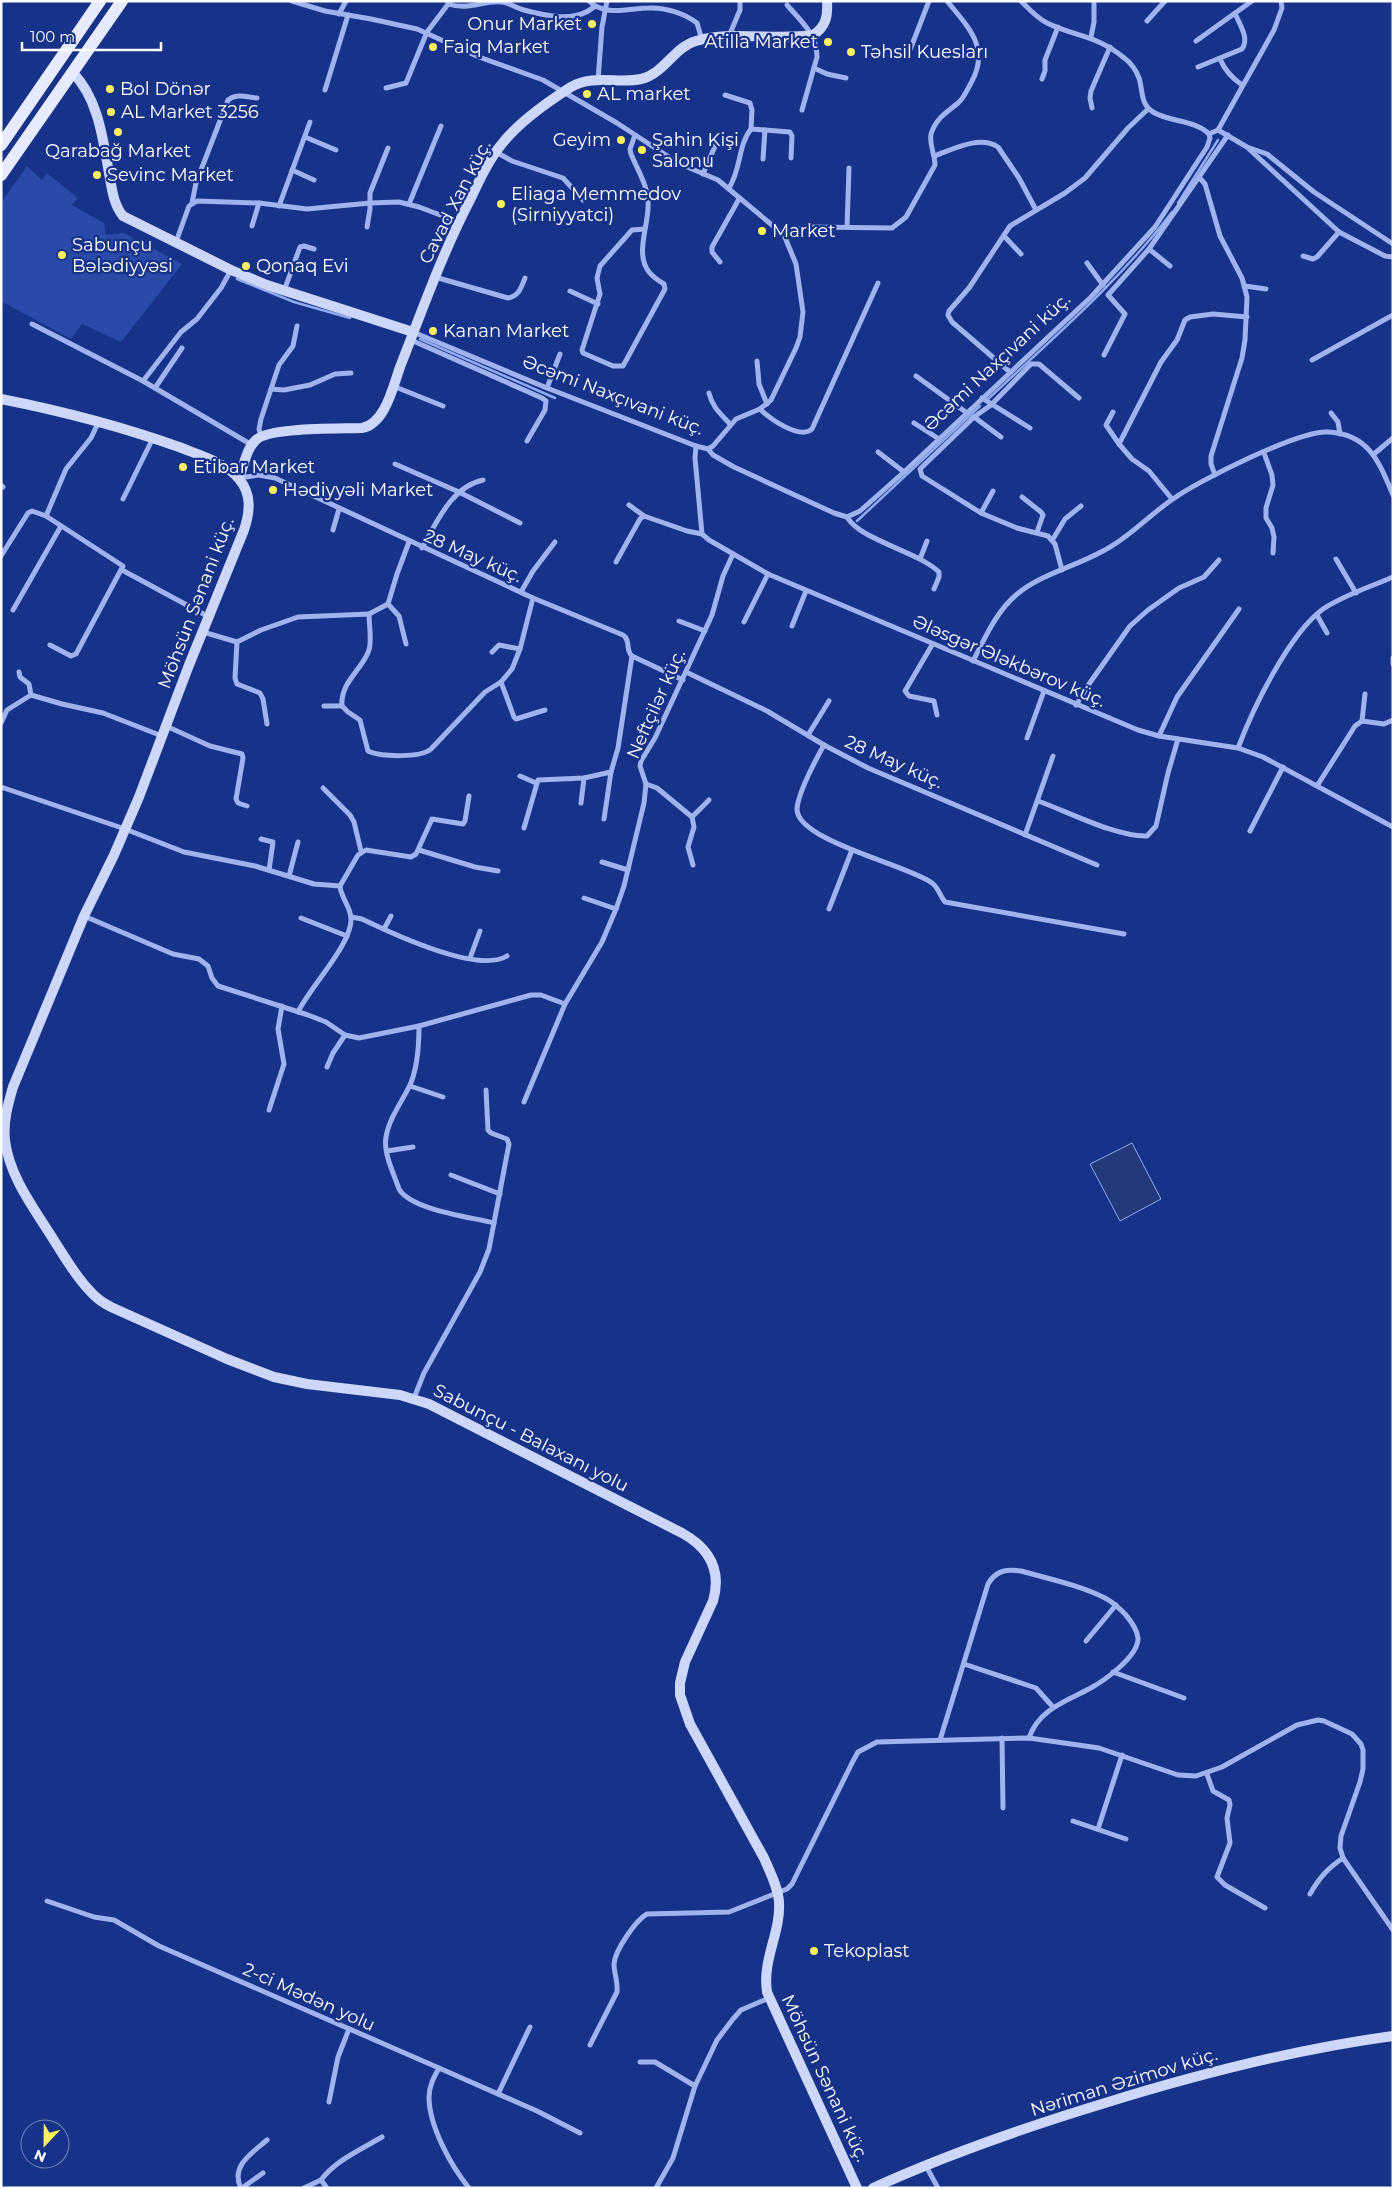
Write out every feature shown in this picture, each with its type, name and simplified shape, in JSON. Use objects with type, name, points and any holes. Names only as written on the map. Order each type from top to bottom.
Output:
[{"type":"main road","points":[[1,145],[60,62],[100,1]]},
{"type":"main road","points":[[1,175],[122,1]]},
{"type":"main road","points":[[60,62],[73,73]]},
{"type":"street","points":[[292,1],[309,8],[403,25],[427,32],[479,57],[542,80],[635,135],[668,157],[729,188],[739,199],[784,235],[798,274],[802,320],[800,337],[774,396],[760,409],[736,419],[713,446],[708,449]]},
{"type":"street","points":[[339,14],[346,1]]},
{"type":"street","points":[[589,1],[594,6],[620,11],[649,8],[671,10],[697,23],[702,40]]},
{"type":"street","points":[[598,80],[606,1]]},
{"type":"street","points":[[729,37],[740,10],[740,1]]},
{"type":"street","points":[[813,35],[824,24],[827,14],[827,1]]},
{"type":"street","points":[[910,50],[929,1]]},
{"type":"street","points":[[784,235],[801,228],[847,227],[887,229],[898,224],[906,217],[935,165],[930,140],[935,124],[946,111],[962,98],[976,74],[979,64],[978,48],[972,33],[947,1]]},
{"type":"street","points":[[1021,1],[1039,18],[1058,27],[1091,37],[1124,57],[1137,72],[1144,101],[1148,109],[1166,118],[1201,128],[1209,134],[1218,130],[1274,30],[1282,8],[1281,1]]},
{"type":"street","points":[[1091,37],[1094,22],[1094,1]]},
{"type":"street","points":[[1147,21],[1165,1]]},
{"type":"street","points":[[1196,41],[1252,1]]},
{"type":"street","points":[[386,88],[406,83],[427,32],[449,3],[467,7],[496,2],[510,3],[522,10],[563,17],[580,15],[594,6]]},
{"type":"street","points":[[787,5],[813,35],[817,48],[814,68],[802,110]]},
{"type":"street","points":[[1198,67],[1242,49],[1245,45],[1246,40],[1235,13]]},
{"type":"street","points":[[325,90],[348,15]]},
{"type":"street","points":[[1042,79],[1046,66],[1045,60],[1058,27]]},
{"type":"street","name":"Cavad Xan küç.","points":[[261,436],[284,431],[368,427],[377,420],[393,386],[434,276],[458,222],[496,152],[512,132],[564,92],[582,82],[645,78],[658,71],[690,43],[702,40],[729,37],[813,35]]},
{"type":"street","points":[[1092,108],[1091,91],[1110,47]]},
{"type":"street","points":[[1220,59],[1223,68],[1233,79],[1242,85]]},
{"type":"street","points":[[814,68],[827,74],[846,78]]},
{"type":"street","name":"Əcəmi Naxçıvani küç.","points":[[73,73],[86,88],[91,99],[118,210],[129,220],[231,270],[284,292],[412,336],[708,449],[713,455],[734,467],[834,513],[847,517],[860,511],[904,472],[1103,285],[1140,246],[1167,210],[1208,147],[1209,134]]},
{"type":"street","points":[[725,94],[750,104],[752,110],[751,129],[744,140],[739,168],[729,188]]},
{"type":"street","points":[[176,243],[192,203],[196,183],[228,100],[232,96],[257,98]]},
{"type":"street","points":[[1010,372],[952,322],[948,315],[1015,221],[1065,193],[1085,178],[1128,128],[1148,109]]},
{"type":"street","points":[[279,206],[310,122]]},
{"type":"street","points":[[409,204],[441,126]]},
{"type":"street","points":[[751,129],[790,132],[792,136],[791,158]]},
{"type":"street","points":[[763,159],[765,130]]},
{"type":"street","points":[[1218,130],[1247,147],[1339,232],[1377,252],[1393,257]]},
{"type":"street","points":[[635,135],[630,149],[648,200],[645,229],[643,244],[646,266],[650,273],[664,284],[665,289],[623,366],[620,367],[583,353],[582,350],[598,304],[600,288],[597,278],[600,266],[632,230],[645,229]]},
{"type":"street","points":[[1104,355],[1125,314],[1108,295],[1149,250],[1228,135]]},
{"type":"street","points":[[305,138],[336,150]]},
{"type":"street","points":[[934,156],[975,142],[993,144],[998,147],[1019,178],[1036,210]]},
{"type":"street","points":[[703,174],[716,144]]},
{"type":"street","points":[[1247,147],[1267,154],[1314,192],[1393,244]]},
{"type":"street","points":[[367,227],[372,188],[388,148]]},
{"type":"street","points":[[496,152],[512,161],[563,178],[583,200]]},
{"type":"street","points":[[847,227],[848,168]]},
{"type":"street","points":[[292,170],[314,180]]},
{"type":"street","points":[[1200,177],[1205,184],[1220,236],[1245,286],[1247,317],[1242,358],[1222,416],[1211,456],[1211,464],[1216,475]]},
{"type":"street","points":[[720,262],[712,252],[712,247],[739,199]]},
{"type":"street","points":[[192,203],[202,201],[259,203],[307,209],[390,202],[409,204],[458,222]]},
{"type":"street","points":[[252,226],[259,203]]},
{"type":"street","points":[[1304,256],[1313,259],[1317,257],[1339,232]]},
{"type":"street","points":[[1004,236],[1021,254]]},
{"type":"street","points":[[284,292],[300,247],[304,246],[314,249]]},
{"type":"street","points":[[1149,250],[1170,266]]},
{"type":"street","points":[[1087,263],[1103,285]]},
{"type":"street","points":[[144,381],[181,332],[197,319],[221,288],[231,270]]},
{"type":"street","points":[[434,276],[508,298],[514,297],[519,292],[525,278]]},
{"type":"street","points":[[760,409],[779,424],[802,433],[808,433],[812,429],[878,283]]},
{"type":"street","points":[[1245,286],[1266,289]]},
{"type":"street","points":[[570,291],[598,304]]},
{"type":"street","points":[[1119,444],[1161,362],[1177,340],[1185,320],[1190,317],[1213,314],[1247,317]]},
{"type":"street","points":[[1312,360],[1393,315]]},
{"type":"street","points":[[32,324],[144,381],[252,445]]},
{"type":"street","points":[[1,399],[64,412],[153,438],[218,463],[239,478],[252,445],[261,436],[259,425],[279,365],[292,346],[297,326]]},
{"type":"street","points":[[412,336],[542,398],[546,402],[545,410],[527,441]]},
{"type":"street","points":[[155,388],[182,348]]},
{"type":"street","points":[[547,388],[560,354]]},
{"type":"street","points":[[757,362],[759,384],[767,404]]},
{"type":"street","points":[[1053,540],[1037,532],[1017,528],[981,513],[953,497],[920,473],[922,465],[974,417],[991,405],[1025,368],[1031,364],[1036,363],[1079,398]]},
{"type":"street","points":[[271,390],[310,385],[335,374],[351,373]]},
{"type":"street","points":[[916,376],[967,413]]},
{"type":"street","points":[[393,386],[444,406]]},
{"type":"street","points":[[709,393],[715,408],[730,424]]},
{"type":"street","points":[[982,398],[1030,428]]},
{"type":"street","points":[[1113,412],[1106,424],[1119,444],[1132,459],[1149,471],[1172,499]]},
{"type":"street","points":[[1332,413],[1338,422],[1340,434]]},
{"type":"street","points":[[974,417],[1001,437]]},
{"type":"street","points":[[46,516],[66,469],[91,438],[99,421]]},
{"type":"street","points":[[914,423],[939,439]]},
{"type":"street","points":[[973,662],[1001,610],[1014,596],[1032,583],[1104,551],[1122,540],[1172,499],[1216,475],[1294,439],[1326,432],[1340,434],[1363,444],[1374,454],[1393,496]]},
{"type":"street","points":[[123,498],[153,438]]},
{"type":"street","points":[[1374,454],[1393,438]]},
{"type":"street","points":[[696,446],[695,458],[702,534]]},
{"type":"street","points":[[878,452],[904,472]]},
{"type":"street","points":[[1264,452],[1272,475],[1273,485],[1266,508],[1266,518],[1272,528],[1274,537],[1272,554]]},
{"type":"street","points":[[395,464],[459,492],[520,523]]},
{"type":"street","name":"28 May küç.","points":[[239,478],[259,475],[275,478],[422,548],[533,598],[623,635],[627,639],[628,651],[632,656]]},
{"type":"street","name":"Möhsün Sənani küç.","points":[[84,916],[126,829],[248,518],[248,498],[239,478]]},
{"type":"street","points":[[422,548],[445,508],[459,492],[474,482],[483,480]]},
{"type":"street","points":[[981,513],[994,491]]},
{"type":"street","points":[[1022,497],[1042,512],[1043,515],[1037,532]]},
{"type":"street","name":"Ələsgər Ələkbərov küç.","points":[[629,505],[644,516],[687,531],[702,534],[709,540],[768,574],[806,591],[1138,730],[1159,736],[1238,748],[1283,767],[1393,827]]},
{"type":"street","points":[[1062,570],[1053,540],[1064,519],[1081,506]]},
{"type":"street","points":[[333,530],[338,509]]},
{"type":"street","points":[[1,556],[28,513],[32,511],[46,516],[122,563],[122,570],[76,654],[71,656],[50,645]]},
{"type":"street","points":[[616,562],[640,519],[644,516]]},
{"type":"street","points":[[847,517],[856,527],[920,558],[939,572],[934,589]]},
{"type":"street","points":[[13,610],[61,526]]},
{"type":"street","points":[[920,558],[927,541]]},
{"type":"street","points":[[202,632],[237,642],[261,630],[298,617],[369,614],[388,604],[409,542]]},
{"type":"street","points":[[521,592],[533,571],[555,542]]},
{"type":"street","name":"Neftçilər küç.","points":[[524,1102],[565,1004],[602,942],[616,909],[628,870],[644,803],[646,784],[640,766],[641,761],[655,738],[705,631],[716,604],[726,567],[733,554]]},
{"type":"street","points":[[1336,559],[1356,593]]},
{"type":"street","points":[[1076,705],[1130,626],[1179,588],[1204,577],[1219,560]]},
{"type":"street","points":[[122,570],[208,617]]},
{"type":"street","points":[[744,622],[768,574]]},
{"type":"street","points":[[1238,748],[1258,700],[1308,622],[1324,609],[1393,577]]},
{"type":"street","points":[[792,626],[806,591]]},
{"type":"street","points":[[324,706],[342,706],[360,720],[368,751],[377,755],[421,755],[431,749],[485,692],[501,682],[512,669],[520,650],[533,598]]},
{"type":"street","points":[[388,604],[399,616],[406,644]]},
{"type":"street","points":[[1159,736],[1177,697],[1239,609]]},
{"type":"street","points":[[342,706],[343,696],[352,676],[370,647],[369,614]]},
{"type":"street","points":[[1317,615],[1326,633]]},
{"type":"street","points":[[679,621],[705,631]]},
{"type":"street","points":[[237,642],[235,678],[237,684],[260,693],[263,699],[267,724]]},
{"type":"street","points":[[492,652],[499,645],[520,650]]},
{"type":"street","points":[[932,645],[905,691],[909,696],[934,701],[937,716]]},
{"type":"street","points":[[604,819],[610,772],[618,748],[632,656],[682,680]]},
{"type":"street","points":[[1393,658],[1393,664]]},
{"type":"street","points":[[18,672],[20,677],[29,684],[31,695]]},
{"type":"street","name":"28 May küç.","points":[[686,672],[767,711],[824,745],[868,768],[1096,865]]},
{"type":"street","points":[[501,682],[516,719],[545,710]]},
{"type":"street","points":[[1027,738],[1044,691]]},
{"type":"street","points":[[1362,721],[1365,694]]},
{"type":"street","points":[[1,723],[7,710],[31,695],[62,704],[103,712],[210,746],[242,754],[243,758],[236,799],[238,803],[247,806]]},
{"type":"street","points":[[808,735],[829,701]]},
{"type":"street","points":[[1317,786],[1355,726],[1362,721],[1384,724],[1393,720]]},
{"type":"street","points":[[1038,801],[1099,825],[1140,836],[1147,836],[1154,832],[1156,826],[1178,739]]},
{"type":"street","points":[[824,745],[814,764],[797,808],[800,820],[807,827],[852,850],[932,883],[942,898],[953,904],[1124,934]]},
{"type":"street","points":[[1025,835],[1053,756]]},
{"type":"street","points":[[1250,831],[1283,767]]},
{"type":"street","points":[[524,828],[538,780],[584,778],[610,772]]},
{"type":"street","points":[[520,776],[536,783]]},
{"type":"street","points":[[581,803],[584,778]]},
{"type":"street","points":[[646,784],[657,788],[692,817],[694,827],[688,847],[693,864]]},
{"type":"street","points":[[1,786],[126,829],[184,852],[269,870],[314,884],[340,886]]},
{"type":"street","points":[[298,1012],[304,999],[347,936],[351,916],[342,897],[340,886],[361,851],[354,822],[350,815],[323,788]]},
{"type":"street","points":[[361,851],[374,850],[411,857],[419,850],[432,819],[463,824],[469,796]]},
{"type":"street","points":[[692,817],[709,800]]},
{"type":"street","points":[[261,839],[273,842],[269,870]]},
{"type":"street","points":[[289,876],[298,842]]},
{"type":"street","points":[[419,850],[475,867],[498,871]]},
{"type":"street","points":[[829,909],[852,850]]},
{"type":"street","points":[[602,862],[628,870]]},
{"type":"street","points":[[584,898],[616,909]]},
{"type":"street","points":[[84,916],[173,954],[200,959],[208,966],[212,978],[218,986],[326,1022],[345,1035],[360,1038],[419,1026],[531,995],[541,995],[565,1004]]},
{"type":"street","name":"Sabunçu - Balaxanı yolu","points":[[84,916],[13,1087],[8,1102],[4,1131],[7,1152],[15,1173],[72,1268],[90,1291],[111,1308],[257,1371],[288,1381],[414,1398],[442,1409],[693,1539],[708,1554],[716,1573],[716,1590],[713,1601],[685,1662],[680,1683],[680,1695],[690,1724],[764,1858],[778,1893]]},
{"type":"street","points":[[351,916],[356,916],[435,950],[470,958],[498,960],[507,956]]},
{"type":"street","points":[[384,929],[391,916]]},
{"type":"street","points":[[301,918],[347,936]]},
{"type":"street","points":[[470,958],[480,930]]},
{"type":"street","points":[[269,1110],[284,1064],[278,1029],[282,1006]]},
{"type":"street","points":[[419,1026],[418,1053],[410,1086],[390,1123],[386,1138],[387,1151],[399,1189],[410,1201],[494,1223]]},
{"type":"street","points":[[327,1067],[333,1053],[345,1035]]},
{"type":"street","points":[[410,1086],[443,1097]]},
{"type":"street","points":[[414,1398],[429,1364],[485,1261],[494,1223],[509,1144],[507,1139],[488,1130],[486,1090]]},
{"type":"street","points":[[387,1151],[413,1147]]},
{"type":"street","points":[[450,1175],[500,1194]]},
{"type":"street","points":[[940,1740],[988,1584],[998,1572],[1009,1569],[1094,1592],[1116,1605],[1132,1622],[1138,1637],[1135,1648],[1113,1672],[1091,1688],[1053,1708],[1033,1727],[1029,1738]]},
{"type":"street","points":[[1086,1641],[1116,1605]]},
{"type":"street","points":[[964,1664],[1036,1688],[1053,1708]]},
{"type":"street","points":[[1113,1672],[1184,1698]]},
{"type":"street","points":[[590,2044],[617,1992],[618,1982],[614,1966],[615,1958],[640,1918],[647,1914],[730,1912],[787,1890],[792,1884],[858,1752],[877,1742],[1029,1738],[1099,1748],[1178,1775],[1196,1776],[1207,1774],[1287,1730],[1308,1722],[1324,1721],[1352,1734],[1361,1744],[1363,1769],[1341,1836],[1340,1848],[1343,1858],[1393,1930]]},
{"type":"street","points":[[1002,1738],[1003,1808]]},
{"type":"street","points":[[1098,1829],[1122,1755]]},
{"type":"street","points":[[1207,1774],[1213,1790],[1229,1800],[1230,1805],[1227,1818],[1230,1843],[1217,1878],[1224,1885],[1265,1908]]},
{"type":"street","points":[[1073,1822],[1126,1839]]},
{"type":"street","points":[[1310,1894],[1324,1873],[1343,1858]]},
{"type":"street","name":"Möhsün Sənani küç.","points":[[778,1893],[778,1917],[767,1960],[766,1974],[769,1998],[857,2188]]},
{"type":"street","name":"2-ci Mədən yolu","points":[[47,1901],[94,1917],[114,1920],[159,1946],[544,2114],[580,2133]]},
{"type":"street","points":[[656,2188],[673,2158],[695,2086],[717,2040],[742,2010],[769,1998]]},
{"type":"street","points":[[498,2094],[530,2027]]},
{"type":"street","points":[[329,2102],[338,2056],[349,2030]]},
{"type":"street","name":"Nəriman Əzimov küç.","points":[[873,2188],[1025,2128],[1157,2087],[1242,2064],[1393,2036]]},
{"type":"street","points":[[640,2062],[655,2062],[695,2086]]},
{"type":"street","points":[[439,2068],[431,2082],[429,2095],[430,2112],[452,2165],[469,2188]]},
{"type":"street","points":[[304,2188],[321,2180],[335,2165],[382,2137]]},
{"type":"street","points":[[263,2173],[242,2188],[238,2175],[244,2159],[267,2140]]},
{"type":"street","points":[[926,2166],[938,2188]]},
{"type":"street","points":[[321,2180],[327,2188]]},
{"type":"shaded area","points":[[27,166],[42,180],[47,173],[78,198],[72,205],[104,223],[106,235],[124,233],[182,264],[121,342],[82,324],[71,339],[1,301],[1,203]]},
{"type":"shaded area","points":[[1132,1143],[1161,1199],[1120,1221],[1090,1164]]},
{"type":"waterway","points":[[1178,203],[1218,140]]},
{"type":"waterway","points":[[988,399],[1107,286],[1152,238],[1172,212]]},
{"type":"waterway","points":[[237,279],[294,302],[350,318]]},
{"type":"waterway","points":[[420,339],[555,398]]},
{"type":"waterway","points":[[857,521],[980,406]]},
{"type":"place","name":"Onur Market","points":[[592,24]]},
{"type":"place","name":"Atilla Market","points":[[828,42]]},
{"type":"place","name":"Faiq Market","points":[[433,47]]},
{"type":"place","name":"Təhsil Kuesları","points":[[851,52]]},
{"type":"place","name":"Bol Dönər","points":[[110,89]]},
{"type":"place","name":"AL market","points":[[587,94]]},
{"type":"place","name":"AL Market 3256","points":[[111,112]]},
{"type":"place","name":"Qarabağ Market","points":[[118,132]]},
{"type":"place","name":"Geyim","points":[[621,140]]},
{"type":"place","name":"Şahin Kişi Salonu","points":[[642,150]]},
{"type":"place","name":"Sevinc Market","points":[[97,175]]},
{"type":"place","name":"Eliaga Memmedov (Sirniyyatci)","points":[[501,204]]},
{"type":"place","name":"Market","points":[[762,231]]},
{"type":"place","name":"Sabunçu Bələdiyyəsi","points":[[62,255]]},
{"type":"place","name":"Qonaq Evi","points":[[246,266]]},
{"type":"place","name":"Kanan Market","points":[[433,331]]},
{"type":"place","name":"Etibar Market","points":[[183,467]]},
{"type":"place","name":"Hədiyyəli Market","points":[[273,490]]},
{"type":"place","name":"Tekoplast","points":[[814,1951]]}]
